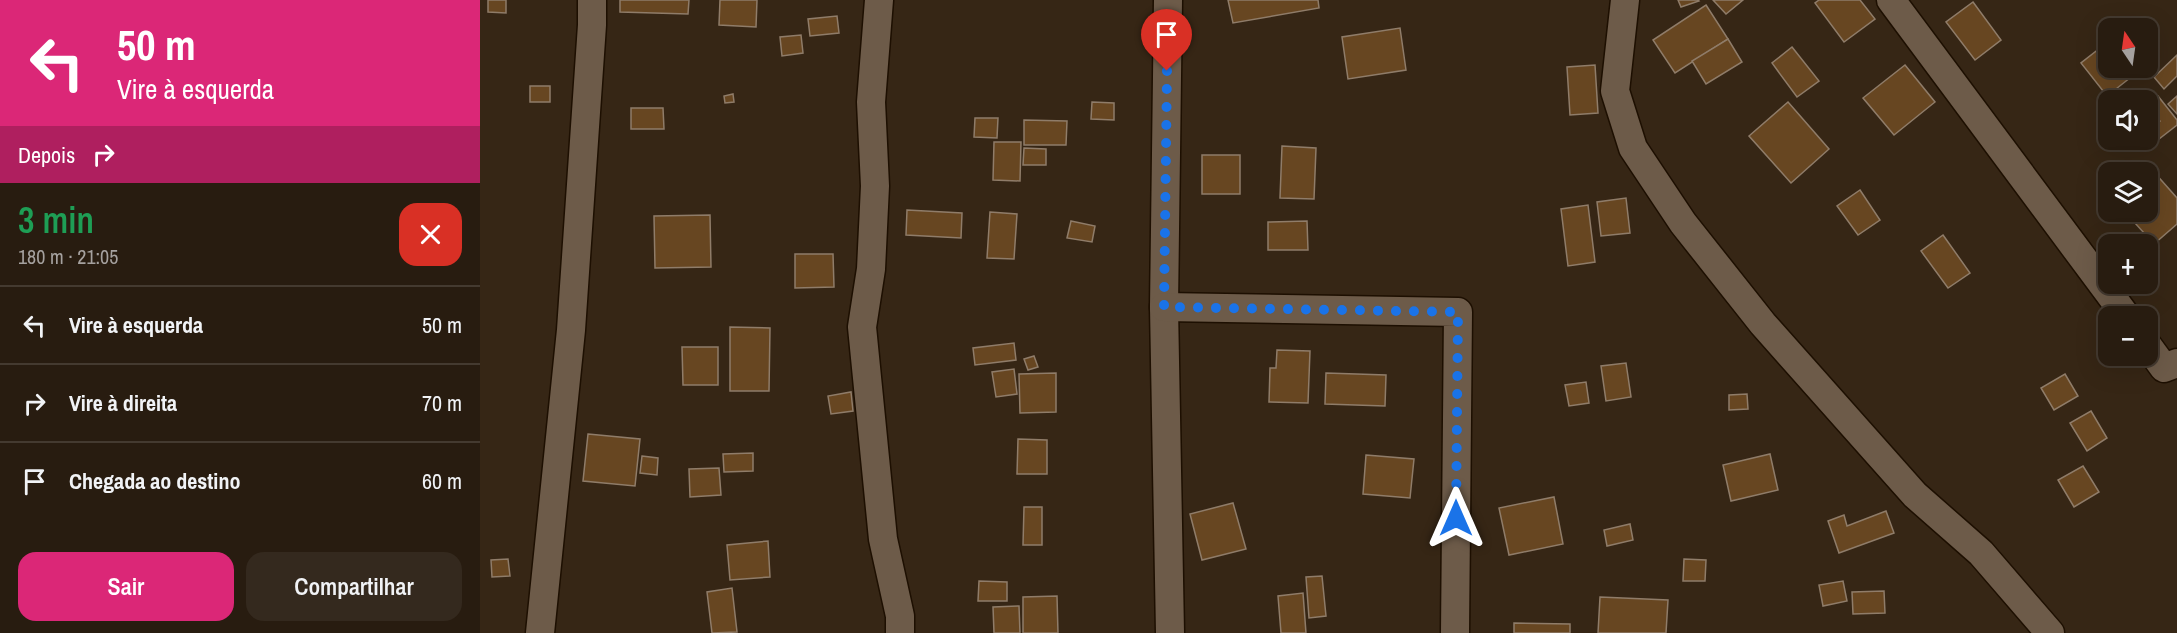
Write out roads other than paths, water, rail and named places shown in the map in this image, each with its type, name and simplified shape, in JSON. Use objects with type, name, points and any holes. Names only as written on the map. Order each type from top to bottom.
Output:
[{"type":"street","points":[[540,633],[572,330],[592,0]]},
{"type":"street","points":[[879,0],[871,102],[875,186],[871,269],[862,327],[883,539],[900,616],[900,633]]},
{"type":"street","points":[[1168,0],[1164,307],[1170,633]]},
{"type":"street","points":[[1625,0],[1615,91],[1633,148],[1639,158],[1683,223],[1763,324],[1915,495],[1981,553],[2050,633]]},
{"type":"street","points":[[1891,0],[2119,306]]},
{"type":"street","points":[[1164,307],[1458,312],[1455,633]]},
{"type":"street","points":[[2158,360],[2164,368],[2177,363]]}]
